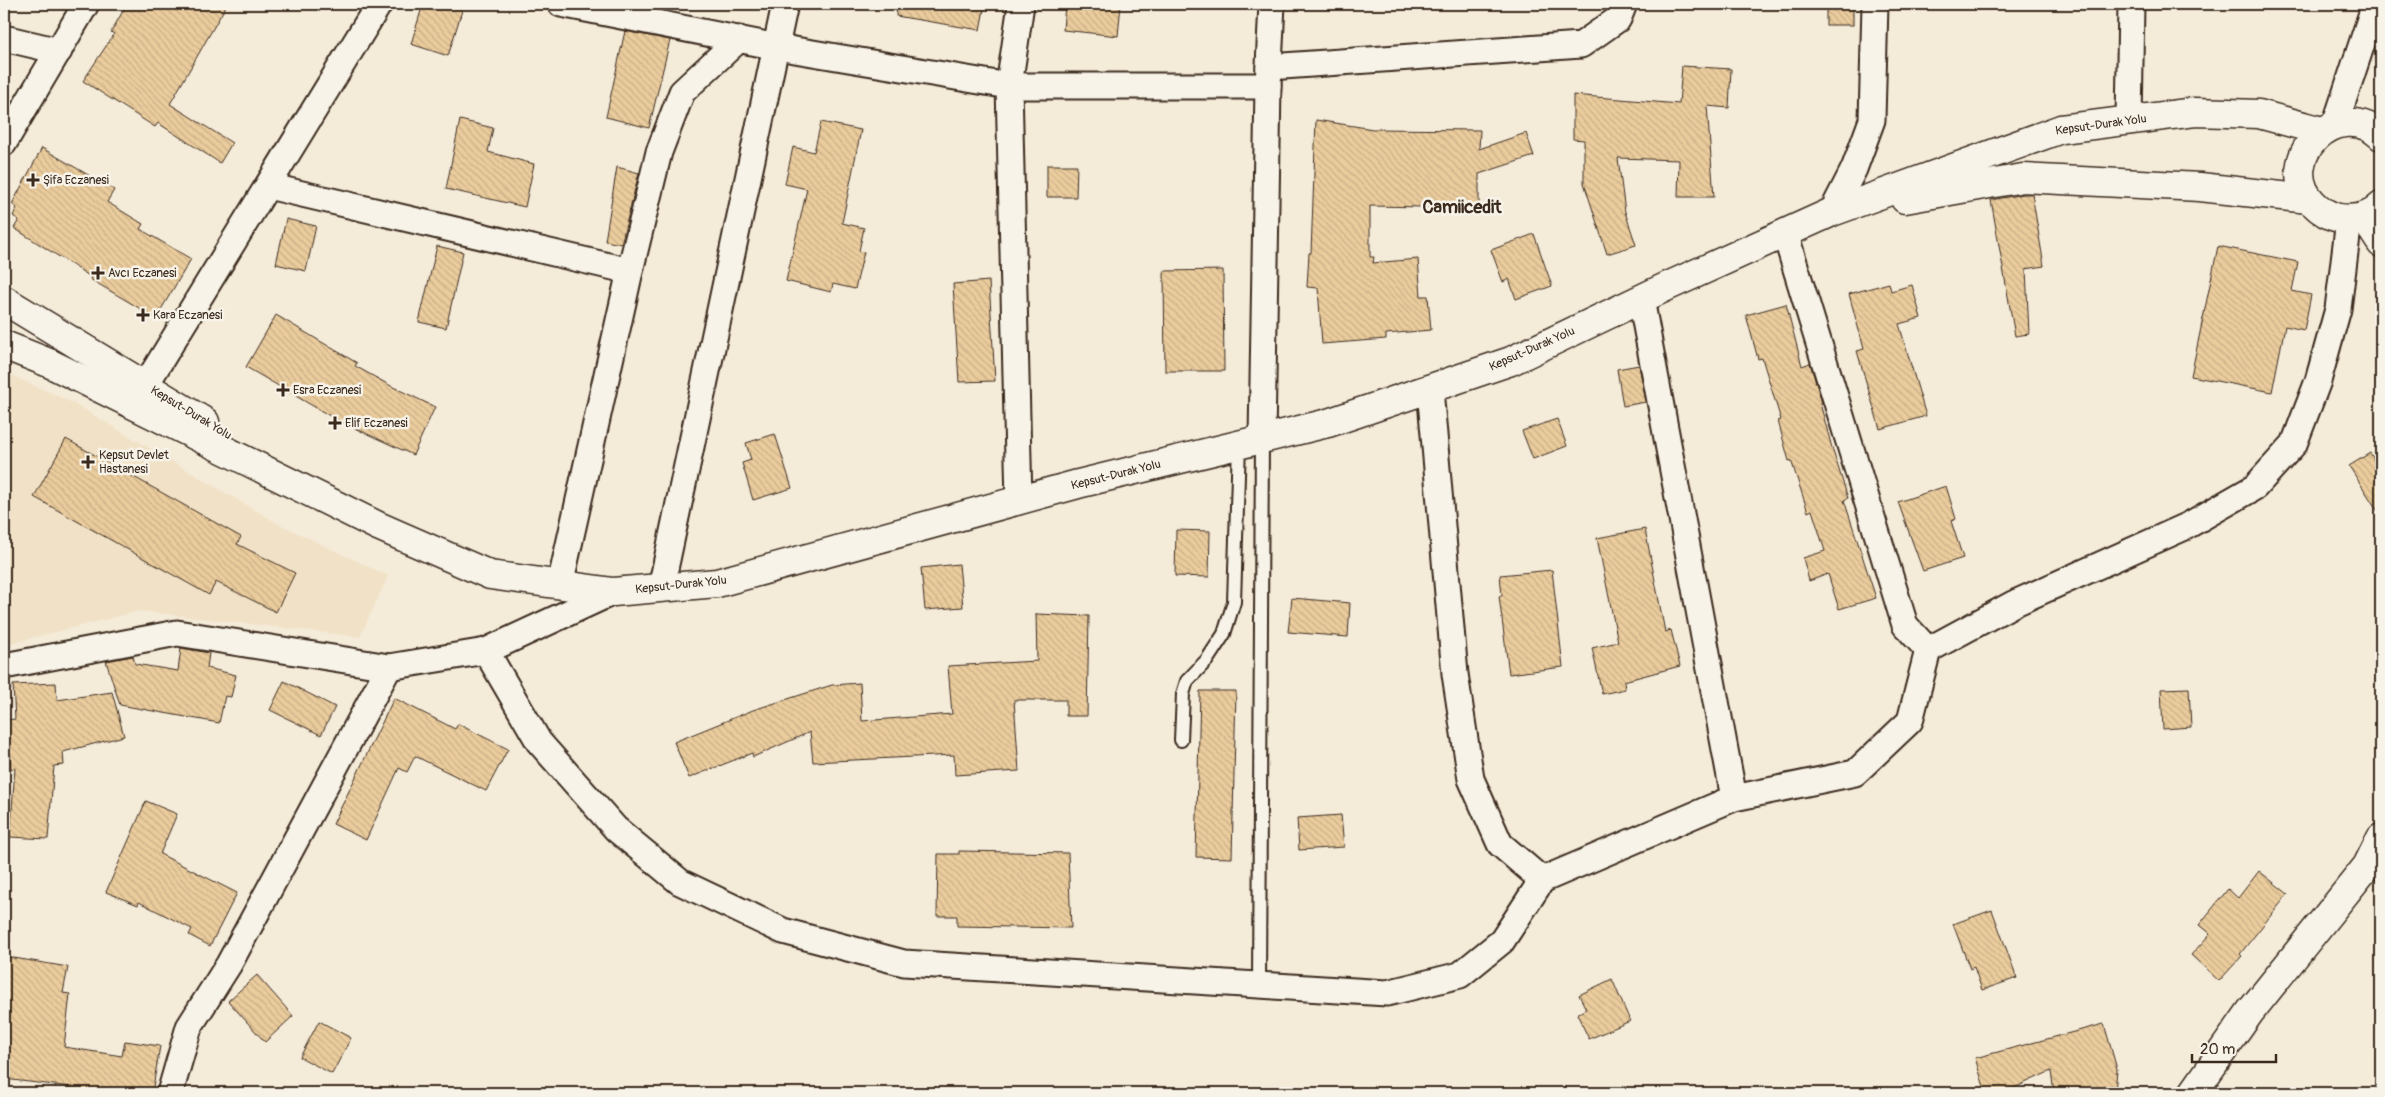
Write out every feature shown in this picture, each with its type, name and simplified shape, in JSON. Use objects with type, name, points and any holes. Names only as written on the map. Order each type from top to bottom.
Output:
[{"type":"main road","name":"Kepsut-Durak Yolu","points":[[4,345],[49,363],[378,526],[490,575],[613,592],[717,583],[1019,500],[1328,423],[1430,389],[1511,361],[1641,299],[1832,212],[2061,129],[2195,112],[2258,114],[2328,128],[2350,123],[2380,130]]},
{"type":"main road","points":[[2328,128],[2311,142],[2303,155],[2302,185],[2310,199],[2320,210],[2334,217],[2365,214],[2381,243]]},
{"type":"main road","name":"Kepsut-Durak Yolu","points":[[1832,212],[2023,178],[2200,187],[2310,199]]},
{"type":"main road","name":"Kepsut-Durak Yolu","points":[[4,300],[378,526]]},
{"type":"main road","points":[[2193,1093],[2250,1012],[2367,866],[2381,838]]},
{"type":"street","points":[[4,143],[86,4]]},
{"type":"street","points":[[145,386],[379,4]]},
{"type":"street","points":[[561,4],[777,47],[1009,86],[1268,76],[1581,44],[1618,20],[1624,4]]},
{"type":"street","points":[[661,588],[785,4]]},
{"type":"street","points":[[1019,500],[1009,86],[1021,4]]},
{"type":"street","points":[[1251,442],[1272,4]]},
{"type":"street","points":[[1832,212],[1854,169],[1872,120],[1875,4]]},
{"type":"street","points":[[2129,121],[2132,4]]},
{"type":"street","points":[[2328,128],[2375,4]]},
{"type":"street","points":[[4,38],[59,51]]},
{"type":"street","points":[[560,585],[630,271],[659,152],[682,92],[739,39]]},
{"type":"street","points":[[268,186],[630,271]]},
{"type":"street","points":[[486,651],[539,742],[616,829],[680,882],[783,931],[904,963],[1387,993],[1460,975],[1502,941],[1542,880],[1734,798],[1855,773],[1910,721],[1928,650],[2013,604],[2187,526],[2255,487],[2294,444],[2318,382],[2365,214]]},
{"type":"street","points":[[1785,233],[1904,625],[1928,650]]},
{"type":"street","points":[[1641,299],[1734,798]]},
{"type":"street","points":[[1430,389],[1455,674],[1472,779],[1500,844],[1542,880]]},
{"type":"street","points":[[4,666],[177,633],[389,667],[486,651],[613,592]]},
{"type":"street","points":[[170,1093],[189,1027],[230,964],[389,667]]},
{"type":"lane","points":[[1181,740],[1183,694],[1188,680],[1206,660],[1224,634],[1234,602],[1251,442]]},
{"type":"lane","points":[[1251,442],[1259,985]]},
{"type":"shaded area","name":"Kepsut Devlet Hastanesi","points":[[4,372],[71,402],[275,522],[388,576],[360,637],[139,611],[4,645]]},
{"type":"building","points":[[127,4],[227,4],[170,104],[232,143],[220,163],[158,123],[155,127],[83,81],[114,34],[111,32]]},
{"type":"building","points":[[423,4],[464,4],[448,56],[411,44]]},
{"type":"building","points":[[897,4],[985,4],[980,30],[896,16]]},
{"type":"building","points":[[1065,4],[1121,4],[1118,36],[1063,30]]},
{"type":"building","points":[[1826,4],[1853,4],[1853,25],[1826,25]]},
{"type":"building","points":[[625,31],[670,40],[649,128],[606,117]]},
{"type":"building","points":[[1682,66],[1731,69],[1729,108],[1707,106],[1714,197],[1678,197],[1679,160],[1618,158],[1625,212],[1636,245],[1607,254],[1584,183],[1584,140],[1573,139],[1573,95],[1679,104]]},
{"type":"building","points":[[460,120],[493,128],[488,152],[534,164],[525,207],[446,189]]},
{"type":"building","points":[[1316,120],[1373,129],[1480,130],[1479,149],[1526,133],[1534,156],[1479,174],[1479,208],[1370,206],[1370,257],[1374,257],[1373,263],[1418,259],[1421,296],[1428,296],[1431,330],[1386,334],[1386,339],[1322,344],[1318,288],[1307,287],[1309,253],[1311,253]]},
{"type":"building","points":[[821,122],[861,130],[842,223],[864,228],[859,251],[864,252],[855,289],[833,284],[831,292],[786,281],[807,189],[785,184],[793,147],[814,152]]},
{"type":"building","points":[[42,148],[114,190],[107,202],[143,224],[140,229],[191,259],[156,318],[90,279],[91,277],[14,228],[19,220],[13,216],[17,208],[12,204]]},
{"type":"building","points":[[1047,165],[1077,165],[1076,197],[1047,197]]},
{"type":"building","points":[[617,167],[639,173],[621,244],[605,241]]},
{"type":"building","points":[[2032,194],[2044,266],[2026,269],[2029,334],[2015,336],[1991,200]]},
{"type":"building","points":[[286,219],[316,226],[306,271],[276,264]]},
{"type":"building","points":[[1534,234],[1552,286],[1516,299],[1509,279],[1503,282],[1491,250]]},
{"type":"building","points":[[437,246],[463,252],[446,328],[419,322]]},
{"type":"building","points":[[2218,246],[2298,262],[2292,291],[2311,295],[2304,330],[2285,326],[2272,392],[2191,376]]},
{"type":"building","points":[[1223,270],[1224,371],[1165,371],[1164,271]]},
{"type":"building","points":[[989,281],[995,381],[959,382],[953,284]]},
{"type":"building","points":[[1889,283],[1891,291],[1912,285],[1921,318],[1899,324],[1926,416],[1880,429],[1857,351],[1864,349],[1849,294]]},
{"type":"building","points":[[1786,304],[1802,366],[1810,363],[1822,403],[1820,403],[1832,448],[1848,498],[1844,500],[1876,598],[1839,609],[1828,574],[1809,581],[1803,558],[1825,551],[1812,510],[1808,512],[1791,460],[1789,461],[1778,421],[1781,420],[1762,358],[1758,359],[1746,315]]},
{"type":"building","points":[[276,315],[357,363],[355,366],[435,407],[413,455],[337,420],[246,367]]},
{"type":"building","points":[[1639,365],[1646,402],[1623,406],[1617,369]]},
{"type":"building","points":[[1557,419],[1567,446],[1533,459],[1522,431]]},
{"type":"building","points":[[775,434],[792,488],[753,500],[742,463],[751,460],[746,443]]},
{"type":"building","points":[[66,439],[241,537],[237,544],[295,573],[276,612],[216,582],[209,595],[34,497]]},
{"type":"building","points":[[2370,453],[2381,470],[2381,516],[2349,466]]},
{"type":"building","points":[[1946,486],[1956,519],[1951,521],[1963,558],[1923,571],[1898,502]]},
{"type":"building","points":[[1645,529],[1665,632],[1671,630],[1680,666],[1624,681],[1625,689],[1602,694],[1592,648],[1618,642],[1597,538]]},
{"type":"building","points":[[1176,530],[1210,531],[1209,577],[1175,576]]},
{"type":"building","points":[[959,564],[963,607],[925,610],[921,568]]},
{"type":"building","points":[[1552,570],[1563,667],[1509,674],[1499,596],[1502,596],[1500,575]]},
{"type":"building","points":[[1292,598],[1350,603],[1348,637],[1288,632]]},
{"type":"building","points":[[1036,614],[1089,616],[1087,716],[1066,716],[1066,700],[1014,700],[1019,771],[955,775],[954,755],[813,762],[810,732],[753,757],[752,753],[689,778],[674,742],[753,710],[832,685],[860,683],[862,721],[952,714],[948,666],[1037,661]]},
{"type":"building","points":[[181,648],[209,653],[207,668],[236,675],[231,697],[225,696],[219,723],[120,705],[106,661],[133,656],[135,664],[178,671]]},
{"type":"building","points":[[284,681],[335,707],[321,735],[270,710]]},
{"type":"building","points":[[56,683],[57,700],[112,692],[124,736],[63,752],[64,765],[54,766],[48,839],[10,837],[15,768],[11,769],[7,720],[15,719],[13,685]]},
{"type":"building","points":[[2189,688],[2191,727],[2163,729],[2161,689]]},
{"type":"building","points":[[1200,691],[1236,691],[1232,858],[1196,857]]},
{"type":"building","points":[[394,698],[455,729],[458,724],[508,749],[486,791],[415,756],[407,772],[399,768],[366,840],[333,824]]},
{"type":"building","points":[[146,801],[177,814],[160,854],[237,893],[210,946],[189,935],[192,929],[139,902],[138,905],[106,892]]},
{"type":"building","points":[[1341,815],[1344,847],[1299,850],[1297,818]]},
{"type":"building","points":[[959,851],[1068,853],[1071,928],[957,926],[957,916],[937,916],[938,854],[959,854]]},
{"type":"building","points":[[2259,871],[2288,894],[2240,954],[2242,956],[2219,981],[2191,955],[2210,934],[2199,925],[2228,889],[2238,898]]},
{"type":"building","points":[[1992,910],[2017,978],[1982,990],[1974,967],[1970,969],[1953,924]]},
{"type":"building","points":[[8,957],[68,967],[63,993],[70,994],[64,1047],[122,1056],[125,1041],[160,1046],[152,1093],[70,1093],[71,1087],[4,1079],[4,984]]},
{"type":"building","points":[[257,975],[293,1016],[265,1042],[228,1001]]},
{"type":"building","points":[[1612,979],[1630,1021],[1589,1039],[1577,1014],[1586,1009],[1579,995]]},
{"type":"building","points":[[319,1021],[351,1038],[332,1074],[300,1057]]},
{"type":"building","points":[[2104,1024],[2117,1069],[2115,1093],[2054,1093],[2051,1071],[2003,1093],[1986,1093],[1975,1058]]},
{"type":"place","name":"Şifa Eczanesi","points":[[33,180]]},
{"type":"place","name":"Avcı Eczanesi","points":[[98,273]]},
{"type":"place","name":"Kara Eczanesi","points":[[143,315]]},
{"type":"place","name":"Esra Eczanesi","points":[[283,390]]},
{"type":"place","name":"Elif Eczanesi","points":[[335,423]]},
{"type":"place","name":"Kepsut Devlet Hastanesi","points":[[88,462]]},
{"type":"district","name":"Camiicedit","points":[[1462,207]]}]
